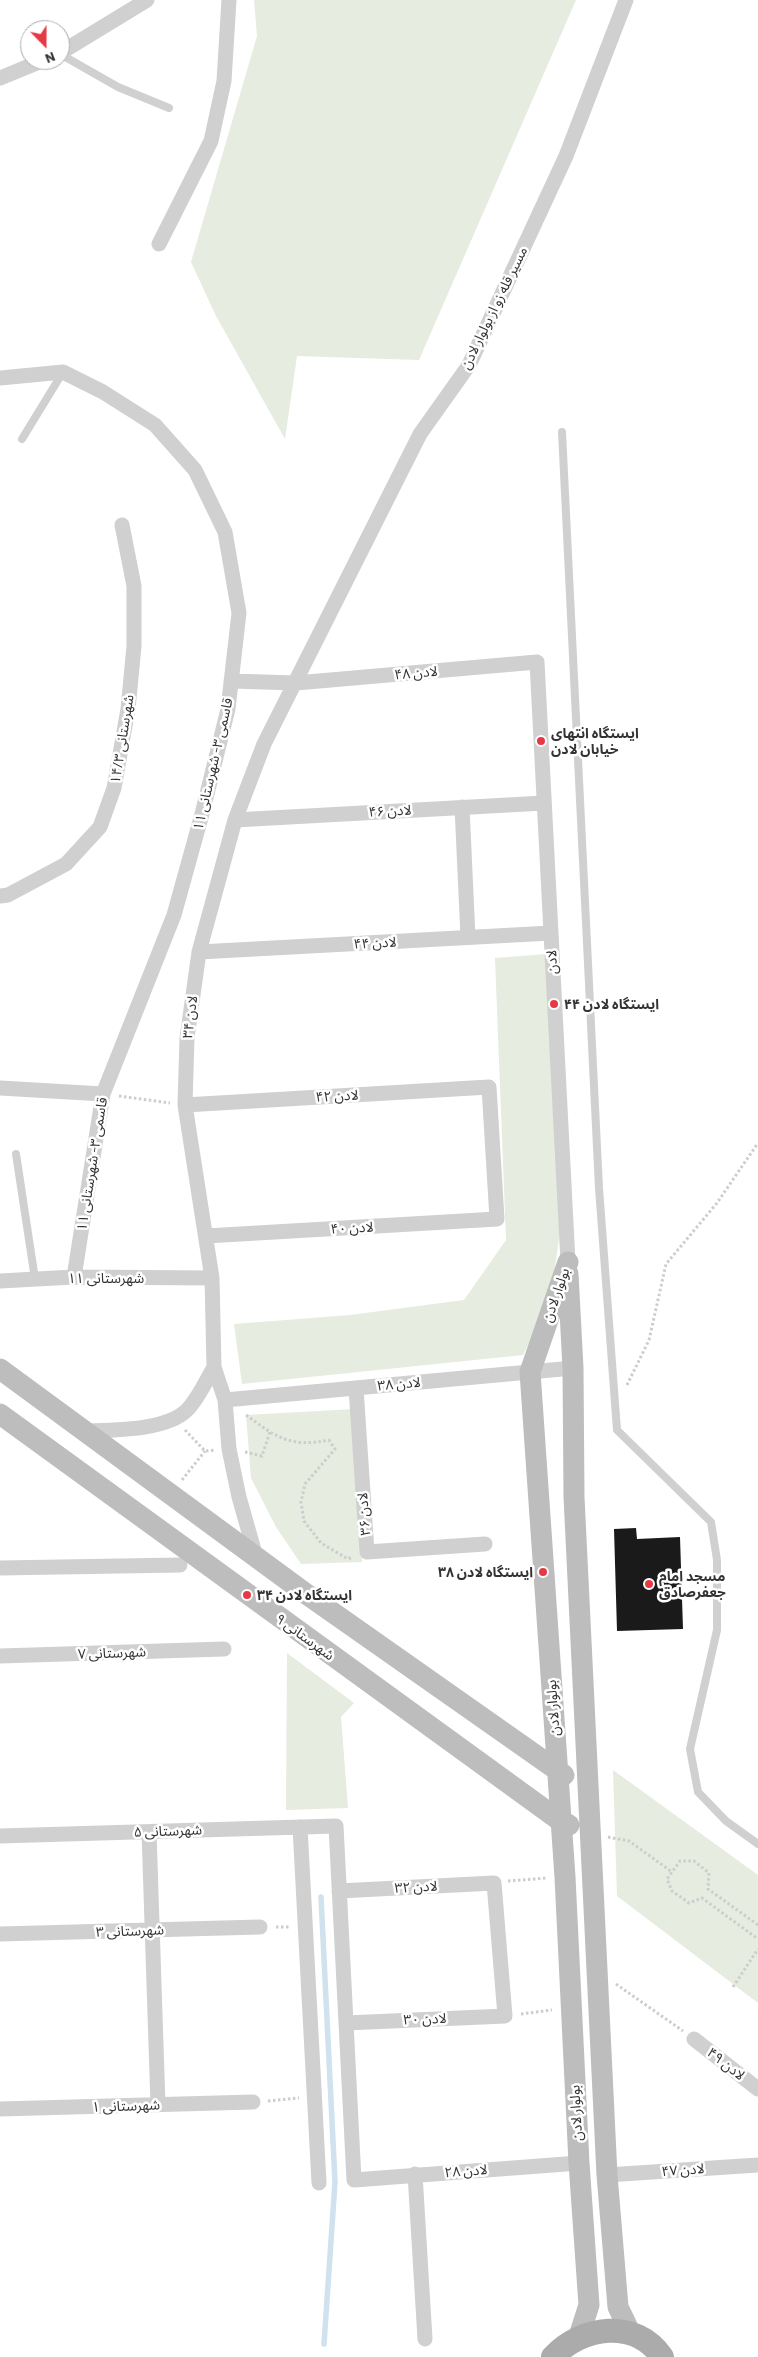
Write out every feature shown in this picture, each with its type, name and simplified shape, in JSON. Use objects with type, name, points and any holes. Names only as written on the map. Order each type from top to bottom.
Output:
[{"type":"main road","points":[[553,2357],[563,2346],[579,2336],[596,2331],[614,2330],[631,2334],[647,2342],[662,2357]]},
{"type":"street","points":[[70,47],[147,0]]},
{"type":"street","points":[[159,244],[211,141],[224,81],[229,0]]},
{"type":"street","name":"مسیر قله زو از بولوار لادن","points":[[296,683],[420,434],[469,365],[566,156],[626,0]]},
{"type":"street","points":[[0,78],[20,70]]},
{"type":"street","points":[[0,378],[63,372]]},
{"type":"street","name":"قاسمی ۳- شهرستانی ۱۱","points":[[63,372],[104,392],[155,425],[195,470],[225,532],[239,613],[228,709],[174,915],[103,1094],[74,1277]]},
{"type":"street","name":"شهرستانی ۱۴/۳","points":[[0,896],[8,895],[66,864],[100,827],[114,788],[128,709],[134,646],[134,586],[122,525]]},
{"type":"street","name":"لادن ۴۸","points":[[232,681],[296,683],[536,662]]},
{"type":"street","name":"لادن","points":[[536,662],[568,1262]]},
{"type":"street","name":"لادن ۳۴","points":[[256,1557],[239,1497],[229,1448],[225,1400],[214,1367],[212,1278],[185,1105],[187,1038],[199,952],[235,820],[264,744],[296,683]]},
{"type":"street","name":"لادن ۴۶","points":[[235,820],[544,803]]},
{"type":"street","points":[[462,807],[468,937]]},
{"type":"street","name":"لادن ۴۴","points":[[199,952],[550,933]]},
{"type":"street","points":[[0,1088],[103,1094]]},
{"type":"street","name":"لادن ۴۲","points":[[185,1105],[489,1088],[497,1219]]},
{"type":"street","name":"لادن ۴۰","points":[[206,1236],[497,1219]]},
{"type":"street","name":"بولوار لادن","points":[[568,1262],[573,1368],[574,1497],[607,2175],[618,2308],[631,2334]]},
{"type":"street","name":"بولوار لادن","points":[[568,1262],[530,1372],[559,1820],[565,1876],[570,2008],[589,2305],[579,2336]]},
{"type":"street","name":"شهرستانی ۱۱","points":[[0,1281],[74,1277],[212,1278]]},
{"type":"street","points":[[85,1431],[139,1429],[173,1418],[186,1411],[214,1367]]},
{"type":"street","name":"لادن ۳۸","points":[[225,1400],[573,1368]]},
{"type":"street","points":[[0,1369],[256,1557],[557,1770],[588,1789]]},
{"type":"street","name":"لادن ۳۶","points":[[356,1388],[366,1552],[485,1544]]},
{"type":"street","name":"شهرستانی ۹","points":[[0,1414],[559,1820],[590,1833]]},
{"type":"street","points":[[0,1568],[180,1565]]},
{"type":"street","name":"شهرستانی ۷","points":[[0,1656],[224,1649]]},
{"type":"street","name":"شهرستانی ۵","points":[[0,1836],[336,1826],[339,1891]]},
{"type":"street","points":[[300,1827],[319,2183]]},
{"type":"street","points":[[149,1832],[150,1930],[158,2105]]},
{"type":"street","points":[[494,1882],[505,2016]]},
{"type":"street","name":"لادن ۳۲","points":[[339,1891],[494,1882]]},
{"type":"street","points":[[339,1891],[346,2023]]},
{"type":"street","name":"شهرستانی ۳","points":[[0,1934],[260,1927]]},
{"type":"street","name":"لادن ۳۰","points":[[346,2023],[505,2016]]},
{"type":"street","name":"لادن ۲۸","points":[[346,2023],[354,2180],[579,2163]]},
{"type":"street","name":"لادن ۴۹","points":[[694,2038],[758,2089]]},
{"type":"street","name":"شهرستانی ۱","points":[[0,2109],[252,2102]]},
{"type":"street","name":"لادن ۴۷","points":[[607,2175],[758,2165]]},
{"type":"street","points":[[415,2174],[425,2339]]},
{"type":"lane","points":[[70,59],[118,87],[169,108]]},
{"type":"lane","points":[[22,439],[63,372]]},
{"type":"lane","points":[[562,432],[599,1188],[617,1430],[711,1522],[717,1560],[717,1630],[690,1749],[698,1792],[726,1821],[758,1844]]},
{"type":"lane","points":[[16,1154],[35,1279]]},
{"type":"path","points":[[103,1094],[185,1105]]},
{"type":"path","points":[[626,1386],[648,1340],[666,1264],[717,1203],[758,1143]]},
{"type":"path","points":[[225,1400],[270,1432],[292,1442],[308,1445],[329,1440],[335,1449],[305,1484],[301,1502],[304,1521],[321,1543],[348,1559],[366,1552]]},
{"type":"path","points":[[590,1833],[629,1841],[672,1872]]},
{"type":"path","points":[[758,1925],[708,1889],[708,1873],[694,1861],[680,1861],[667,1879],[672,1891],[689,1903],[702,1898],[758,1939]]},
{"type":"path","points":[[494,1882],[565,1876]]},
{"type":"path","points":[[260,1927],[305,1927]]},
{"type":"path","points":[[733,1987],[758,1949]]},
{"type":"path","points":[[597,1971],[694,2038]]},
{"type":"path","points":[[505,2016],[570,2008]]},
{"type":"path","points":[[252,2102],[314,2097]]},
{"type":"shaded area","points":[[254,0],[576,0],[419,360],[297,356],[285,439],[216,316],[191,262],[257,36]]},
{"type":"shaded area","points":[[547,954],[561,1225],[550,1301],[523,1355],[242,1384],[234,1324],[350,1315],[464,1300],[506,1240],[495,958]]},
{"type":"shaded area","points":[[354,1409],[362,1562],[301,1564],[276,1527],[251,1478],[246,1415]]},
{"type":"shaded area","points":[[287,1653],[354,1703],[341,1717],[348,1808],[286,1810]]},
{"type":"shaded area","points":[[613,1770],[758,1875],[758,2003],[617,1896]]},
{"type":"building","name":"مسجد امام جعفرصادق","points":[[636,1528],[637,1539],[680,1537],[683,1629],[617,1631],[614,1529]]},
{"type":"waterway","points":[[321,1897],[335,2182],[324,2344]]},
{"type":"place","name":"ایستگاه انتهای خیابان لادن","points":[[541,741]]},
{"type":"place","name":"ایستگاه لادن ۴۴","points":[[554,1004]]},
{"type":"place","name":"ایستگاه لادن ۳۸","points":[[543,1572]]},
{"type":"place","name":"مسجد امام جعفرصادق","points":[[649,1584]]},
{"type":"place","name":"ایستگاه لادن ۳۴","points":[[247,1595]]}]
